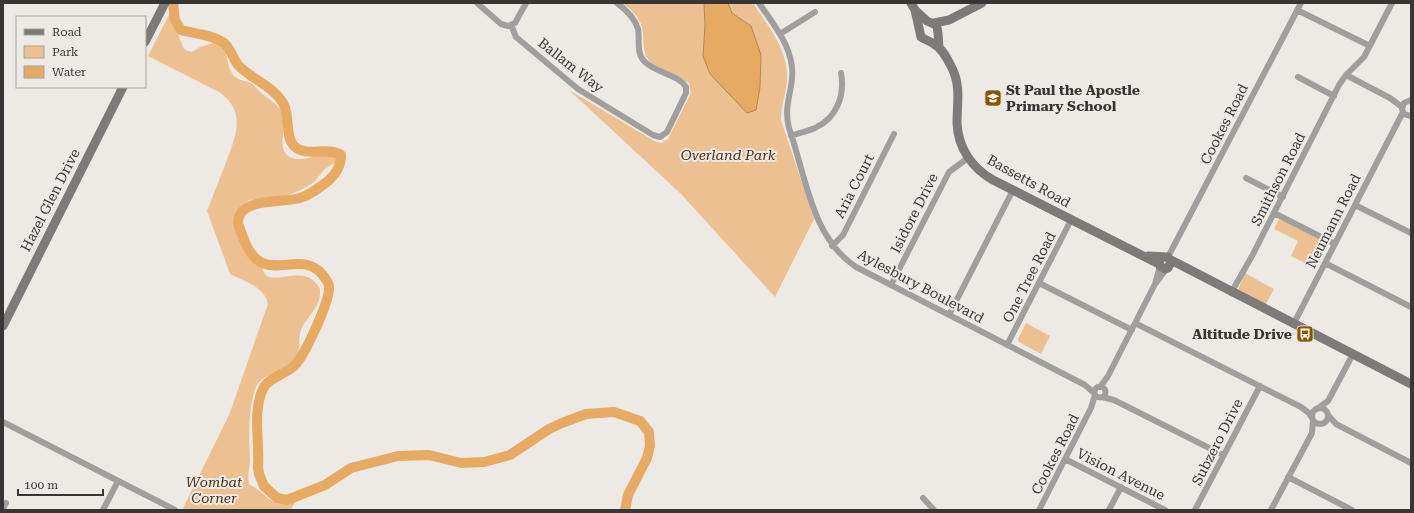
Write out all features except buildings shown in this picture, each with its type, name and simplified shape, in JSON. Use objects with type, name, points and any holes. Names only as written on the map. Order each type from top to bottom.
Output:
[{"type":"street","points":[[477,3],[501,24],[506,26],[511,25],[517,20],[526,3]]},
{"type":"street","name":"Ballam Way","points":[[511,25],[516,37],[578,89],[653,135],[660,137],[667,132],[686,93],[686,87],[681,82],[644,61],[640,54],[638,31],[635,22],[617,3]]},
{"type":"street","name":"Aylesbury Boulevard","points":[[759,3],[780,34],[788,50],[792,68],[791,86],[786,114],[791,136],[818,221],[832,246],[841,256],[852,265],[1223,455]]},
{"type":"street","points":[[928,40],[933,40],[931,27],[949,20],[982,3]]},
{"type":"street","name":"Cookes Road","points":[[1039,510],[1165,263],[1301,3]]},
{"type":"street","name":"Smithson Road","points":[[1231,293],[1283,197],[1334,96],[1346,75],[1361,61],[1392,3]]},
{"type":"street","points":[[146,40],[163,6]]},
{"type":"street","name":"Bassetts Road","points":[[913,7],[931,27],[939,47],[956,78],[959,95],[958,130],[962,145],[968,158],[987,176],[1142,256],[1184,269],[1411,384]]},
{"type":"street","points":[[1298,10],[1370,46]]},
{"type":"street","points":[[780,34],[815,12]]},
{"type":"street","name":"Bassetts Road","points":[[931,27],[920,34],[923,38],[939,47]]},
{"type":"street","points":[[791,136],[818,126],[832,114],[838,104],[842,92],[840,73]]},
{"type":"street","points":[[1346,75],[1390,98],[1410,116]]},
{"type":"street","points":[[1298,78],[1334,96]]},
{"type":"street","name":"Hazel Glen Drive","points":[[3,326],[122,88]]},
{"type":"street","points":[[1390,98],[1409,101]]},
{"type":"street","name":"Neumann Road","points":[[1294,325],[1402,110],[1409,101]]},
{"type":"street","name":"Neumann Road","points":[[1394,128],[1410,116]]},
{"type":"street","name":"Aria Court","points":[[832,246],[843,235],[894,134]]},
{"type":"street","name":"Isidore Drive","points":[[891,285],[949,172],[968,158]]},
{"type":"street","points":[[1246,178],[1283,197]]},
{"type":"street","points":[[949,315],[1013,190]]},
{"type":"street","points":[[1355,205],[1411,233]]},
{"type":"street","points":[[1274,213],[1335,244]]},
{"type":"street","name":"One Tree Road","points":[[1007,345],[1071,220]]},
{"type":"street","points":[[1325,263],[1411,307]]},
{"type":"street","points":[[1039,282],[1132,330]]},
{"type":"street","points":[[1135,324],[1301,407],[1310,413],[1313,420],[1322,424],[1336,424]]},
{"type":"street","points":[[1271,510],[1312,433],[1327,420],[1328,401],[1352,354]]},
{"type":"street","name":"Subzero Drive","points":[[1195,510],[1260,386]]},
{"type":"street","points":[[1312,433],[1313,415],[1328,401]]},
{"type":"street","points":[[1301,407],[1317,410],[1323,409],[1336,424],[1411,463]]},
{"type":"street","points":[[3,422],[175,510]]},
{"type":"street","name":"Vision Avenue","points":[[1065,459],[1165,510]]},
{"type":"street","points":[[1288,477],[1352,510]]},
{"type":"street","points":[[103,510],[118,481]]},
{"type":"street","points":[[1109,510],[1121,487]]},
{"type":"street","points":[[924,498],[934,510]]},
{"type":"street","points":[[3,509],[6,503]]},
{"type":"green space","name":"Wombat Corner","points":[[175,3],[178,6],[176,17],[177,29],[185,50],[192,52],[200,47],[217,42],[225,47],[228,64],[234,76],[240,80],[251,83],[281,110],[284,116],[282,143],[286,154],[292,158],[305,159],[333,150],[342,150],[342,158],[325,169],[313,183],[301,190],[280,198],[249,200],[240,208],[234,219],[235,226],[243,242],[251,252],[261,260],[263,271],[269,277],[276,278],[294,275],[303,276],[312,280],[320,289],[319,300],[301,329],[299,349],[296,359],[291,366],[261,380],[256,386],[251,406],[249,430],[249,484],[276,503],[289,503],[296,500],[291,510],[182,510],[229,415],[268,304],[263,293],[253,285],[230,274],[207,211],[229,155],[235,135],[237,126],[234,108],[219,92],[148,56]]},
{"type":"green space","name":"Overland Park","points":[[623,3],[753,3],[776,39],[785,59],[787,69],[787,80],[781,120],[814,219],[775,297],[681,194],[569,90],[656,142],[661,143],[668,139],[691,93],[689,83],[651,63],[646,55],[641,24],[635,14]]},
{"type":"green space","points":[[1279,219],[1327,243],[1315,268],[1291,256],[1298,241],[1274,229]]},
{"type":"green space","points":[[1245,273],[1274,289],[1265,306],[1238,290]]},
{"type":"green space","points":[[1026,323],[1050,336],[1041,354],[1019,342],[1018,339]]},
{"type":"water","points":[[704,3],[728,3],[732,13],[751,26],[761,55],[760,87],[756,110],[747,113],[710,74],[703,56],[705,26]]},
{"type":"waterway","points":[[173,3],[175,20],[181,30],[209,36],[224,43],[239,66],[275,93],[286,110],[289,137],[294,146],[304,151],[329,151],[341,155],[336,173],[314,191],[300,198],[256,204],[243,211],[238,219],[240,230],[251,253],[260,262],[270,265],[302,264],[312,267],[322,274],[329,285],[328,294],[321,316],[304,352],[294,366],[266,385],[260,398],[257,417],[258,467],[264,486],[277,498],[287,500],[325,485],[351,468],[398,456],[429,455],[461,463],[484,462],[510,455],[549,429],[562,423],[586,414],[614,412],[640,421],[649,432],[650,446],[647,458],[628,495],[625,510]]},
{"type":"place","name":"St Paul the Apostle Primary School","points":[[993,98]]},
{"type":"place","name":"Altitude Drive","points":[[1305,334]]}]
